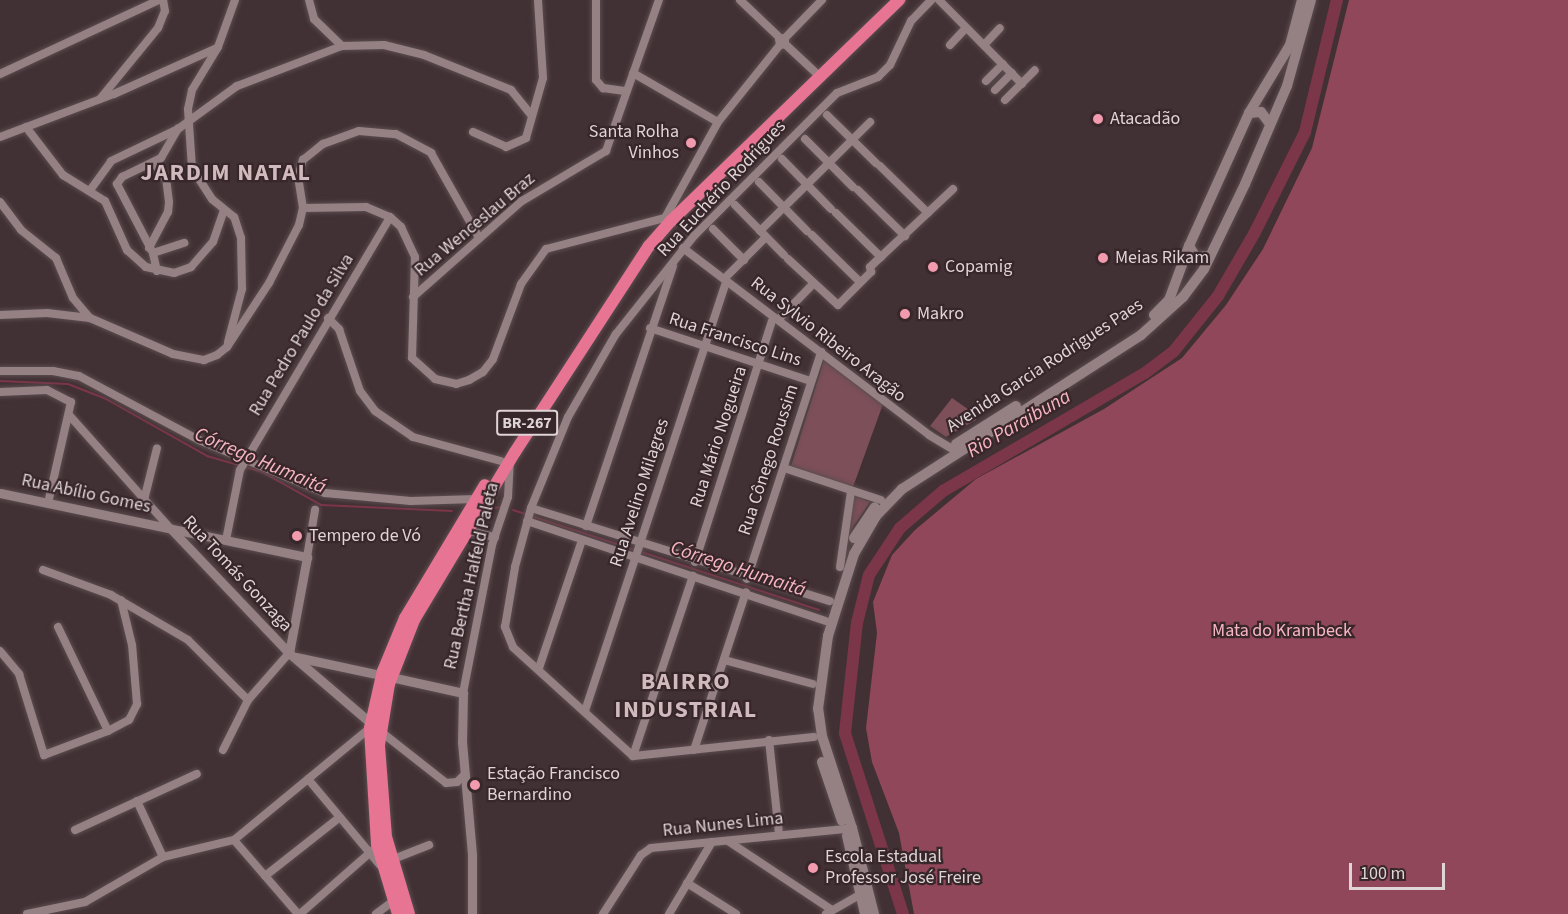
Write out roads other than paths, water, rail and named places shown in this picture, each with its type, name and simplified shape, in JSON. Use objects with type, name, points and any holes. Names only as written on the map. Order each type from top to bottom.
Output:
[{"type":"highway","name":"BR-267","points":[[386,676],[414,620],[490,485],[616,280],[665,218],[888,0]]},
{"type":"highway","name":"BR-267","points":[[505,461],[621,284],[671,220],[898,0]]},
{"type":"highway","name":"BR-267","points":[[409,914],[387,864],[374,849],[374,728],[386,676],[405,618],[476,499],[490,485]]},
{"type":"highway","name":"BR-267","points":[[374,728],[387,864],[393,901],[398,914]]},
{"type":"main road","name":"Avenida Garcia Rodrigues Paes","points":[[849,828],[814,737],[813,684],[830,602],[840,567],[865,519],[881,500],[1143,325],[1169,300],[1189,246],[1249,113],[1290,45],[1302,0]]},
{"type":"main road","name":"Avenida Garcia Rodrigues Paes","points":[[849,828],[834,778],[818,709],[828,636],[844,574],[872,522],[902,489],[955,449],[1158,321],[1183,297],[1210,256],[1270,124],[1294,67],[1311,0]]},
{"type":"main road","points":[[1249,113],[1261,112],[1270,124]]},
{"type":"main road","points":[[1189,246],[1196,257],[1210,256]]},
{"type":"main road","points":[[872,522],[881,500]]},
{"type":"main road","points":[[828,636],[830,602]]},
{"type":"main road","points":[[814,737],[834,778]]},
{"type":"main road","points":[[849,828],[863,893],[865,914]]},
{"type":"main road","points":[[849,828],[874,914]]},
{"type":"street","points":[[0,74],[161,0],[165,11],[158,28],[99,100]]},
{"type":"street","points":[[226,347],[243,268],[237,223],[224,210],[192,168],[188,151],[192,90],[218,47],[235,0]]},
{"type":"street","points":[[309,0],[314,19],[342,46]]},
{"type":"street","points":[[473,132],[494,143],[514,146],[526,138],[543,78],[538,0]]},
{"type":"street","points":[[596,0],[596,80],[603,88],[625,91]]},
{"type":"street","name":"Rua Wenceslau Braz","points":[[413,297],[479,238],[547,184],[602,156],[609,144],[625,91],[660,0]]},
{"type":"street","points":[[740,0],[815,72]]},
{"type":"street","points":[[303,208],[347,205],[390,217],[412,245],[413,297],[410,350],[414,363],[435,379],[462,382],[477,377],[493,359],[521,284],[546,249],[665,218],[718,122],[782,41],[822,0]]},
{"type":"street","name":"Rua Euchério Rodrigues","points":[[539,668],[507,637],[505,627],[515,567],[529,515],[586,382],[648,292],[683,248],[837,93],[878,77],[890,65],[911,21],[931,0]]},
{"type":"street","points":[[939,0],[1022,84]]},
{"type":"street","points":[[950,45],[966,28]]},
{"type":"street","points":[[984,45],[1000,28]]},
{"type":"street","points":[[91,189],[111,161],[178,129],[237,86],[342,46],[384,45],[424,55],[511,90],[531,115]]},
{"type":"street","points":[[0,137],[99,100],[218,47]]},
{"type":"street","points":[[986,81],[1003,64]]},
{"type":"street","points":[[1005,100],[1035,70]]},
{"type":"street","points":[[633,73],[718,122]]},
{"type":"street","points":[[995,90],[1012,73]]},
{"type":"street","points":[[827,115],[928,213]]},
{"type":"street","points":[[725,282],[784,208],[870,122]]},
{"type":"street","points":[[26,127],[57,169],[73,183],[91,189],[105,201],[131,255],[157,272],[184,271],[199,261],[213,242],[224,210]]},
{"type":"street","points":[[157,272],[151,251],[117,184],[122,177],[154,163],[170,148],[178,129]]},
{"type":"street","points":[[1,312],[47,313],[90,318],[193,360],[210,359],[226,347],[274,274],[299,225],[303,208],[298,177],[310,153],[342,135],[384,131],[411,140],[431,153],[479,238]]},
{"type":"street","points":[[805,138],[905,236]]},
{"type":"street","points":[[782,159],[881,256]]},
{"type":"street","points":[[151,251],[168,212],[169,202],[165,179],[154,163]]},
{"type":"street","points":[[688,179],[697,189]]},
{"type":"street","points":[[759,182],[860,282]]},
{"type":"street","points":[[735,205],[835,306],[860,282],[881,256],[953,189]]},
{"type":"street","points":[[0,201],[21,230],[56,258],[70,292],[90,318]]},
{"type":"street","name":"Rua Pedro Paulo da Silva","points":[[226,540],[244,464],[328,318],[390,217]]},
{"type":"street","points":[[713,229],[744,260]]},
{"type":"street","points":[[151,251],[184,243]]},
{"type":"street","name":"Rua Sylvio Ribeiro Aragão","points":[[683,248],[929,435],[955,449]]},
{"type":"street","points":[[586,526],[659,301],[675,259]]},
{"type":"street","name":"Rua Avelino Milagres","points":[[585,711],[725,282]]},
{"type":"street","points":[[775,320],[813,284]]},
{"type":"street","points":[[648,292],[659,301]]},
{"type":"street","points":[[328,318],[339,329],[360,391],[375,411],[413,437],[505,461]]},
{"type":"street","name":"Rua Mário Nogueira","points":[[695,562],[758,364],[775,320]]},
{"type":"street","name":"Rua Francisco Lins","points":[[650,328],[810,381]]},
{"type":"street","name":"Rua Cônego Roussim","points":[[747,579],[821,352]]},
{"type":"street","points":[[0,371],[53,370],[73,374],[244,464],[309,489],[342,497],[411,501],[476,499]]},
{"type":"street","name":"Rua Tomás Gonzaga","points":[[0,392],[53,392],[69,399],[69,415],[145,496],[193,554],[289,653],[374,728],[446,783],[457,782],[464,776]]},
{"type":"street","points":[[48,503],[69,415]]},
{"type":"street","points":[[145,496],[157,448]]},
{"type":"street","name":"Rua Bertha Halfeld Paleta","points":[[472,914],[472,855],[464,776],[463,693],[495,537],[508,497],[505,461]]},
{"type":"street","points":[[784,468],[851,492],[881,500]]},
{"type":"street","points":[[490,485],[503,488],[508,497]]},
{"type":"street","name":"Avenida Garcia Rodrigues Paes","points":[[840,567],[851,492]]},
{"type":"street","name":"Rua Abílio Gomes","points":[[0,493],[307,556]]},
{"type":"street","points":[[223,750],[248,700],[289,653],[315,510]]},
{"type":"street","points":[[529,515],[586,526],[747,579],[830,602]]},
{"type":"street","points":[[529,515],[582,540],[746,592],[826,621]]},
{"type":"street","points":[[466,530],[495,537]]},
{"type":"street","points":[[193,554],[200,535]]},
{"type":"street","points":[[582,540],[539,668],[633,756],[814,737]]},
{"type":"street","points":[[43,570],[120,600],[200,649],[248,700]]},
{"type":"street","points":[[633,756],[693,576]]},
{"type":"street","points":[[694,750],[746,592]]},
{"type":"street","points":[[0,651],[14,665],[44,755],[108,731],[129,720],[137,704],[132,645],[120,600]]},
{"type":"street","points":[[58,627],[108,731]]},
{"type":"street","points":[[289,653],[328,664],[463,693]]},
{"type":"street","points":[[724,660],[813,684]]},
{"type":"street","points":[[323,682],[320,672],[328,664]]},
{"type":"street","points":[[27,914],[85,902],[163,857],[234,840],[374,728]]},
{"type":"street","points":[[770,741],[780,833]]},
{"type":"street","points":[[75,830],[197,774]]},
{"type":"street","points":[[234,840],[299,914],[374,849],[340,817],[308,779]]},
{"type":"street","points":[[137,801],[163,857]]},
{"type":"street","points":[[265,876],[340,817]]},
{"type":"street","name":"Rua Nunes Lima","points":[[603,914],[644,851],[780,833],[849,828]]},
{"type":"street","points":[[728,841],[829,912],[863,893]]},
{"type":"street","points":[[669,914],[712,842]]},
{"type":"street","points":[[387,864],[429,845]]},
{"type":"street","points":[[687,884],[735,914]]},
{"type":"street","points":[[376,914],[393,901]]},
{"type":"waterway","name":"Rio Paraibuna","points":[[903,914],[845,733],[857,623],[869,575],[900,528],[943,491],[1145,373],[1174,351],[1218,296],[1254,234],[1305,132],[1337,0]]},
{"type":"waterway","name":"Córrego Humaitá","points":[[0,381],[68,384],[106,399],[207,456],[262,472],[321,505],[452,511]]},
{"type":"waterway","name":"Córrego Humaitá","points":[[493,508],[502,507]]},
{"type":"waterway","name":"Córrego Humaitá","points":[[513,510],[819,610]]},
{"type":"place","name":"Atacadão","points":[[1098,119]]},
{"type":"place","name":"Santa Rolha Vinhos","points":[[691,143]]},
{"type":"place","name":"Meias Rikam","points":[[1103,258]]},
{"type":"place","name":"Copamig","points":[[933,267]]},
{"type":"place","name":"Makro","points":[[905,314]]},
{"type":"place","name":"Tempero de Vó","points":[[297,536]]},
{"type":"place","name":"Estação Francisco Bernardino","points":[[475,785]]},
{"type":"place","name":"Escola Estadual Professor José Freire","points":[[813,868]]},
{"type":"district","name":"JARDIM NATAL","points":[[226,173]]},
{"type":"district","name":"BAIRRO INDUSTRIAL","points":[[686,696]]},
{"type":"park label","name":"Mata do Krambeck","points":[[1282,631]]}]
